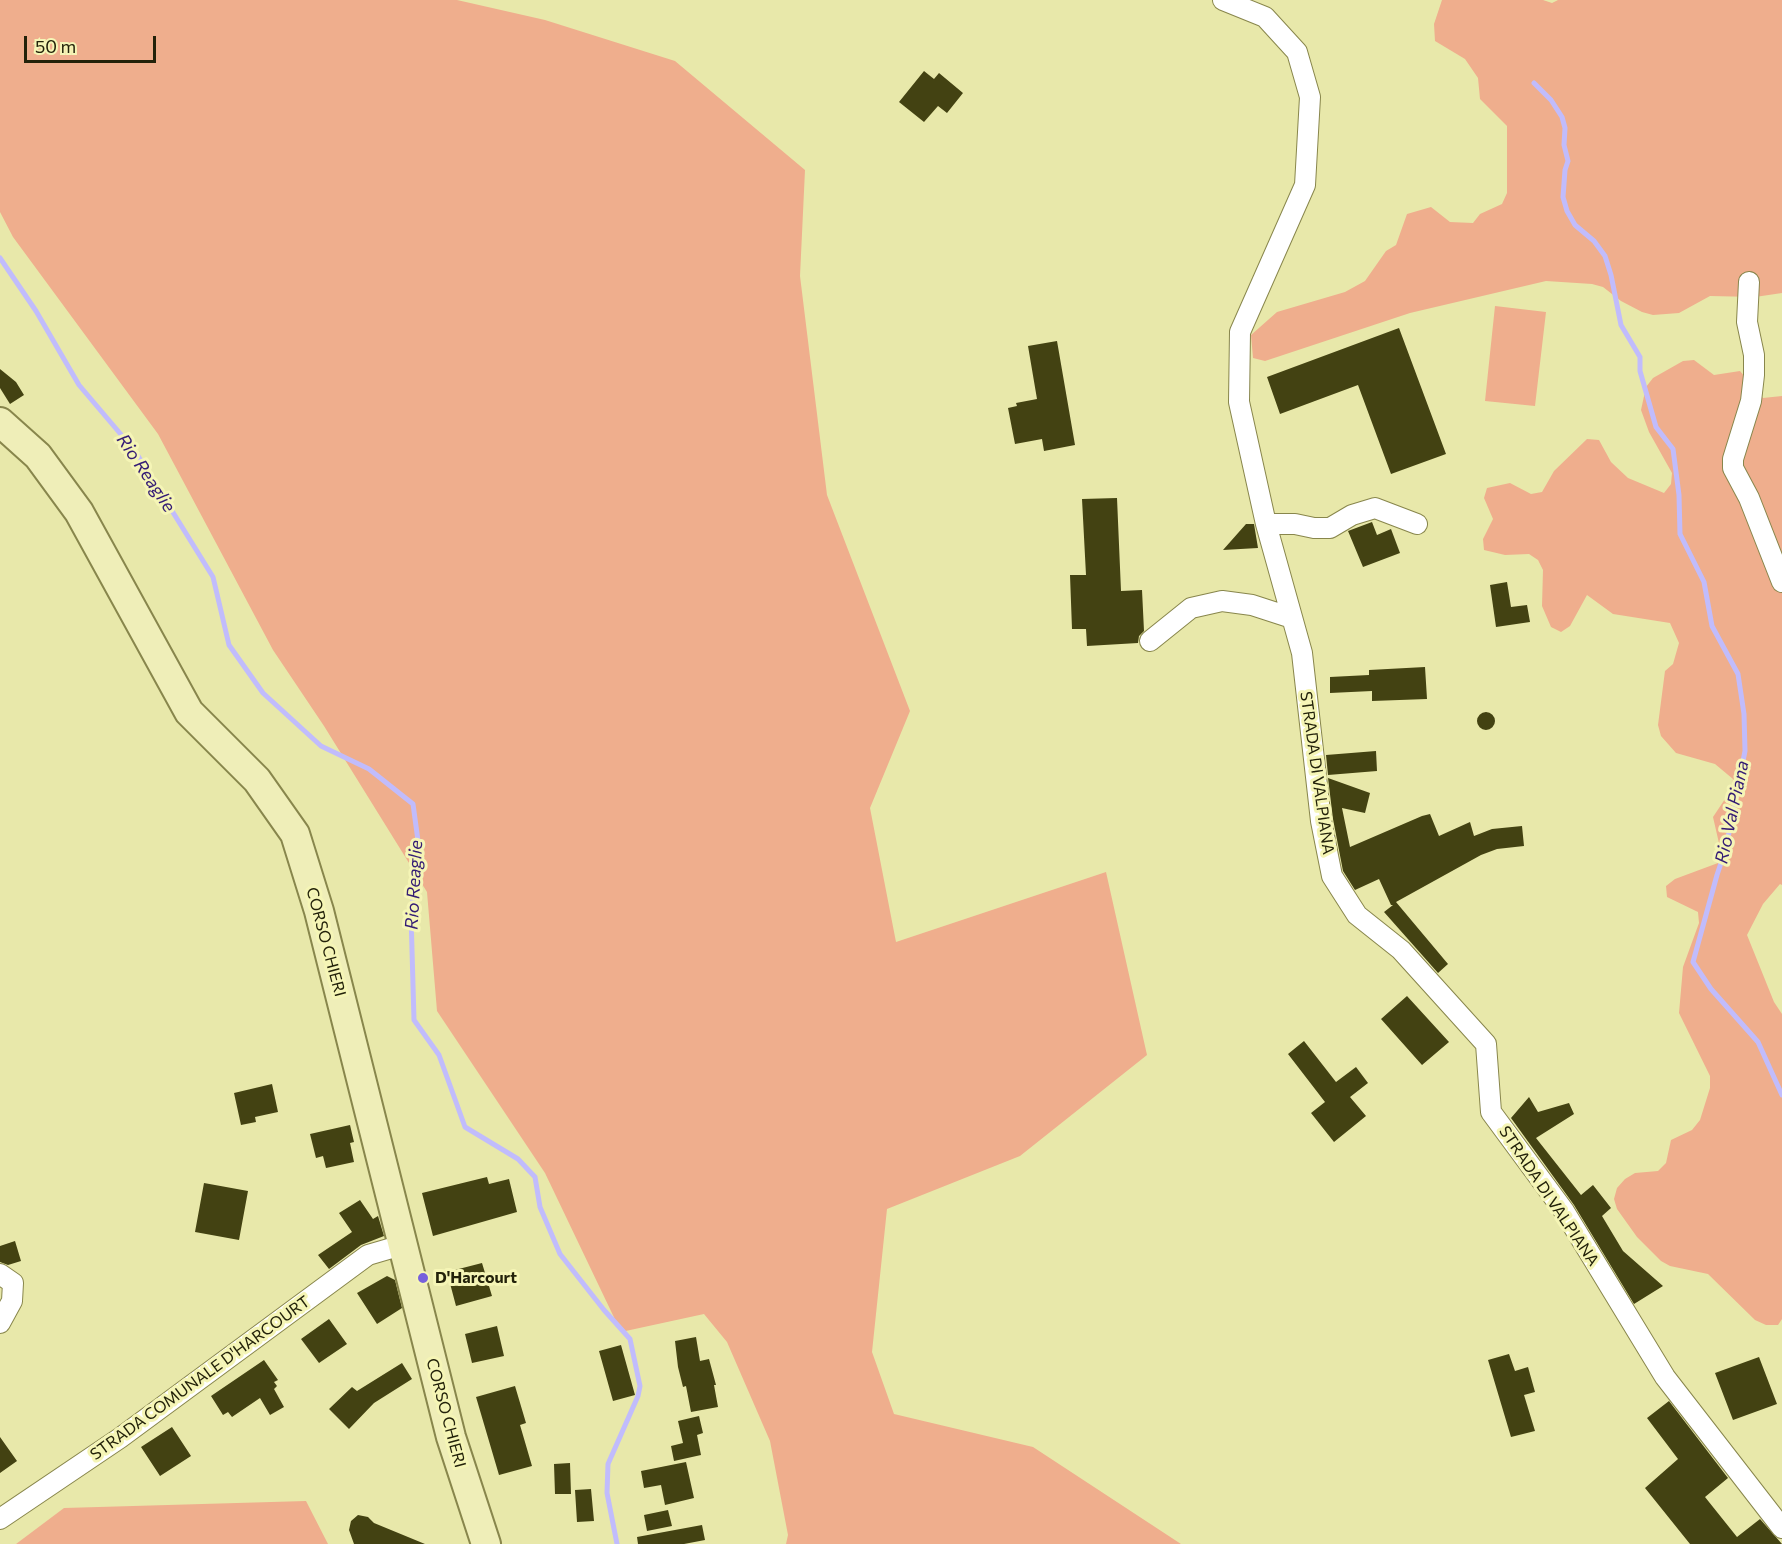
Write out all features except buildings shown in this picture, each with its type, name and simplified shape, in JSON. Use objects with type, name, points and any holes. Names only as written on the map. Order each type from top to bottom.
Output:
[{"type":"main road","name":"CORSO CHIERI","points":[[0,422],[38,456],[79,512],[189,711],[257,780],[294,834],[319,911],[451,1437],[486,1544]]},
{"type":"street","name":"STRADA DI VALPIANA","points":[[1223,0],[1265,17],[1297,52],[1310,97],[1305,185],[1240,332],[1239,402],[1266,524],[1302,652],[1321,821],[1332,876],[1357,915],[1401,950],[1486,1044],[1491,1112],[1564,1212],[1665,1377],[1782,1528]]},
{"type":"street","points":[[1749,282],[1747,322],[1754,355],[1754,375],[1751,401],[1733,459],[1733,468],[1749,498],[1782,582]]},
{"type":"street","points":[[1266,524],[1295,524],[1314,528],[1330,528],[1352,515],[1375,508],[1417,524]]},
{"type":"street","points":[[1150,641],[1191,608],[1222,601],[1252,605],[1292,618]]},
{"type":"street","name":"STRADA COMUNALE D'HARCOURT","points":[[0,1519],[120,1438],[368,1256],[402,1245]]},
{"type":"street","points":[[0,1274],[13,1283],[12,1301],[0,1323]]},
{"type":"shaded area","points":[[0,0],[457,0],[545,20],[675,61],[805,170],[800,276],[827,495],[910,711],[870,808],[896,942],[1106,872],[1147,1055],[1020,1156],[887,1209],[872,1352],[894,1414],[1033,1447],[1181,1544],[786,1544],[788,1535],[770,1441],[727,1342],[704,1314],[621,1332],[545,1173],[437,1011],[427,892],[324,726],[273,650],[158,434],[13,237],[0,212]]},
{"type":"shaded area","points":[[1442,0],[1543,0],[1552,3],[1558,0],[1782,0],[1782,293],[1755,297],[1710,296],[1679,313],[1653,315],[1621,301],[1603,287],[1592,284],[1546,281],[1410,313],[1265,361],[1253,358],[1251,335],[1277,312],[1345,292],[1365,281],[1386,251],[1396,245],[1407,214],[1431,207],[1450,222],[1473,223],[1480,214],[1502,204],[1507,193],[1507,126],[1480,99],[1478,78],[1465,59],[1435,41],[1434,24]]},
{"type":"shaded area","points":[[1495,306],[1546,312],[1535,406],[1485,401]]},
{"type":"shaded area","points":[[1694,360],[1714,375],[1740,371],[1763,398],[1782,396],[1782,885],[1780,884],[1763,904],[1747,935],[1774,1002],[1782,1014],[1782,1319],[1778,1325],[1766,1325],[1755,1320],[1708,1274],[1670,1266],[1661,1261],[1637,1237],[1617,1209],[1614,1199],[1617,1188],[1625,1179],[1635,1173],[1658,1171],[1666,1163],[1671,1140],[1692,1130],[1700,1120],[1710,1088],[1710,1076],[1679,1013],[1683,967],[1699,923],[1698,912],[1667,897],[1666,886],[1675,879],[1718,863],[1721,852],[1713,817],[1731,790],[1733,779],[1715,764],[1676,753],[1661,736],[1658,725],[1665,671],[1673,664],[1679,643],[1670,623],[1613,614],[1587,595],[1570,626],[1561,632],[1551,627],[1542,606],[1543,570],[1538,560],[1529,554],[1505,555],[1484,550],[1483,539],[1493,519],[1484,498],[1487,488],[1510,483],[1531,494],[1542,492],[1554,471],[1587,439],[1599,440],[1611,462],[1628,478],[1664,493],[1671,484],[1672,473],[1649,432],[1641,410],[1646,387],[1653,378],[1683,361]]},
{"type":"shaded area","points":[[306,1501],[328,1544],[16,1544],[64,1508]]},
{"type":"waterway","name":"Rio Val Piana","points":[[1534,83],[1551,100],[1562,117],[1565,128],[1564,145],[1568,161],[1563,197],[1567,211],[1575,225],[1594,241],[1605,256],[1621,325],[1640,357],[1640,371],[1656,427],[1673,449],[1679,495],[1680,534],[1704,582],[1712,626],[1738,674],[1744,714],[1745,751],[1726,848],[1693,962],[1711,989],[1758,1042],[1782,1095]]},
{"type":"waterway","name":"Rio Reaglie","points":[[0,258],[36,311],[79,385],[135,451],[213,577],[229,645],[263,693],[321,746],[369,769],[413,804],[419,848],[411,915],[414,1020],[439,1055],[465,1127],[518,1159],[535,1177],[540,1207],[560,1254],[630,1339],[640,1386],[638,1396],[608,1464],[607,1493],[617,1544]]},
{"type":"place","name":"D'Harcourt","points":[[423,1278]]}]
